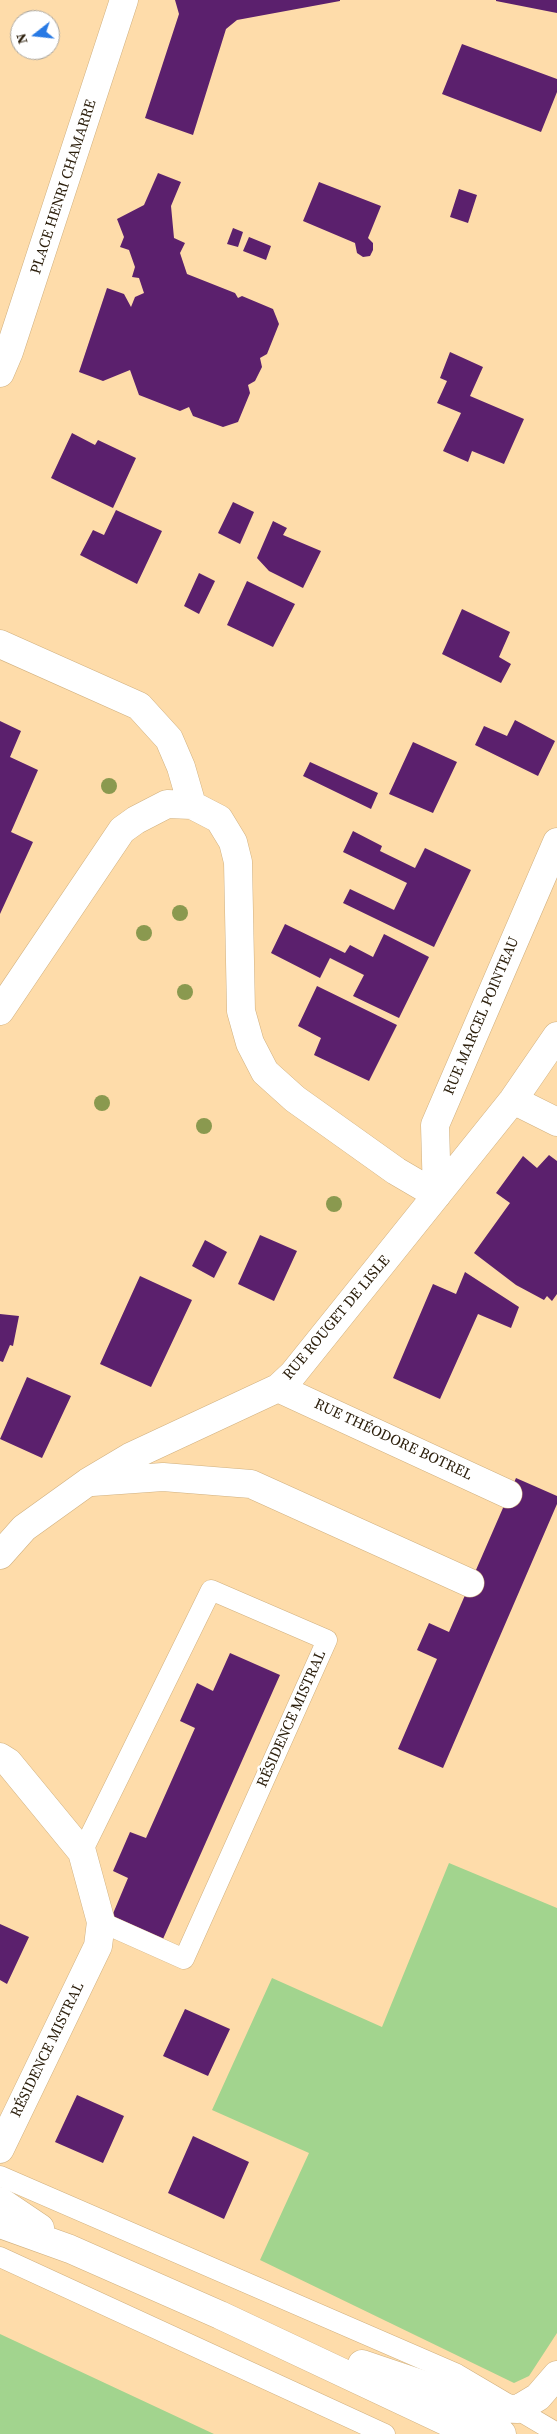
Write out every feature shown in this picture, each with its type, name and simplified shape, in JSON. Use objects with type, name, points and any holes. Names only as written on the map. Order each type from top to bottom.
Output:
[{"type":"street","name":"PLACE HENRI CHAMARRE","points":[[0,373],[9,352],[124,0]]},
{"type":"street","points":[[0,644],[139,706],[170,738],[192,805]]},
{"type":"street","points":[[0,1011],[122,830],[167,804],[192,805],[219,819],[233,842],[238,862],[241,1011],[250,1043],[265,1072],[303,1105],[396,1171],[436,1195]]},
{"type":"street","name":"RUE MARCEL POINTEAU","points":[[436,1195],[435,1124],[557,842]]},
{"type":"street","name":"RUE ROUGET DE LISLE","points":[[0,1555],[24,1528],[88,1482],[130,1456],[278,1388],[293,1374],[512,1100],[557,1036]]},
{"type":"street","points":[[512,1100],[557,1122]]},
{"type":"street","name":"RUE THÉODORE BOTREL","points":[[278,1388],[508,1494]]},
{"type":"street","points":[[88,1482],[163,1477],[251,1484],[470,1583]]},
{"type":"street","name":"RÉSIDENCE MISTRAL","points":[[0,2149],[98,1946],[101,1922],[82,1852],[3,1764]]},
{"type":"street","points":[[0,2201],[70,2249]]},
{"type":"street","points":[[0,2224],[70,2249],[220,2315],[446,2419],[473,2434]]},
{"type":"street","points":[[220,2315],[492,2408],[518,2409],[538,2397],[557,2375]]},
{"type":"street","points":[[446,2419],[502,2434]]},
{"type":"lane","name":"RÉSIDENCE MISTRAL","points":[[82,1852],[210,1590],[327,1640],[184,1959],[101,1922]]},
{"type":"lane","points":[[0,2176],[448,2370],[557,2433]]},
{"type":"lane","points":[[0,2257],[384,2434]]},
{"type":"green space","points":[[449,1863],[557,1908],[557,2333],[529,2376],[514,2383],[260,2260],[309,2153],[212,2110],[272,1978],[382,2027]]},
{"type":"green space","points":[[0,2334],[214,2434],[0,2434]]},
{"type":"building","points":[[175,0],[340,1],[237,20],[226,29],[193,135],[145,118],[179,14]]},
{"type":"building","points":[[557,0],[557,13],[496,1]]},
{"type":"building","points":[[462,44],[557,79],[557,92],[541,132],[442,94]]},
{"type":"building","points":[[158,173],[181,182],[171,206],[174,238],[185,243],[180,253],[187,274],[235,293],[238,298],[242,296],[273,309],[279,324],[267,354],[260,358],[262,367],[255,381],[248,385],[250,393],[238,422],[223,427],[193,416],[189,407],[180,411],[139,395],[130,370],[103,381],[79,372],[107,288],[124,294],[131,307],[135,297],[144,293],[139,278],[132,277],[135,267],[129,250],[120,247],[124,237],[117,219],[144,205]]},
{"type":"building","points":[[319,182],[381,206],[368,238],[373,243],[373,250],[370,256],[363,257],[357,253],[355,243],[303,221]]},
{"type":"building","points":[[459,189],[477,195],[468,223],[450,217]]},
{"type":"building","points":[[233,228],[243,232],[238,247],[227,244]]},
{"type":"building","points":[[249,237],[271,246],[266,260],[243,251]]},
{"type":"building","points":[[450,352],[483,367],[470,396],[524,419],[504,464],[472,451],[468,462],[443,451],[461,413],[437,403],[447,381],[440,378]]},
{"type":"building","points":[[72,433],[95,445],[98,440],[136,458],[113,508],[51,478]]},
{"type":"building","points":[[233,502],[254,512],[240,544],[218,533]]},
{"type":"building","points":[[116,510],[162,531],[137,584],[80,555],[93,530],[104,535]]},
{"type":"building","points":[[273,521],[287,528],[283,535],[321,551],[303,588],[269,571],[257,558]]},
{"type":"building","points":[[199,573],[215,581],[199,614],[184,606]]},
{"type":"building","points":[[247,581],[295,604],[273,647],[227,625]]},
{"type":"building","points":[[462,609],[510,632],[499,657],[511,664],[501,683],[442,654]]},
{"type":"building","points":[[515,720],[555,741],[538,776],[475,745],[484,726],[507,736]]},
{"type":"building","points":[[0,721],[21,731],[10,757],[38,770],[11,832],[33,842],[0,914]]},
{"type":"building","points":[[413,742],[457,762],[433,813],[389,794]]},
{"type":"building","points":[[310,762],[378,793],[371,809],[303,776]]},
{"type":"building","points":[[353,831],[382,846],[380,851],[415,868],[425,848],[471,870],[434,947],[343,903],[350,889],[394,910],[407,883],[343,852]]},
{"type":"building","points":[[285,924],[345,953],[350,945],[373,957],[384,934],[429,957],[399,1018],[353,996],[364,975],[330,958],[320,978],[271,953]]},
{"type":"building","points":[[317,986],[397,1025],[369,1081],[314,1055],[321,1038],[298,1026]]},
{"type":"building","points":[[549,1155],[557,1161],[557,1294],[552,1301],[547,1296],[544,1300],[516,1285],[474,1253],[510,1203],[496,1193],[523,1156],[537,1168]]},
{"type":"building","points":[[260,1235],[297,1251],[274,1301],[238,1284]]},
{"type":"building","points":[[205,1240],[227,1252],[214,1278],[192,1266]]},
{"type":"building","points":[[465,1272],[519,1307],[511,1328],[478,1314],[440,1399],[393,1378],[433,1284],[456,1294]]},
{"type":"building","points":[[140,1276],[192,1300],[151,1387],[100,1364]]},
{"type":"building","points":[[0,1314],[19,1316],[13,1346],[10,1345],[3,1362],[0,1361]]},
{"type":"building","points":[[27,1377],[71,1396],[42,1458],[0,1439]]},
{"type":"building","points":[[516,1478],[557,1496],[557,1504],[443,1768],[398,1749],[437,1659],[417,1650],[429,1623],[449,1632]]},
{"type":"building","points":[[230,1653],[280,1675],[163,1939],[112,1916],[128,1878],[113,1871],[130,1832],[146,1838],[195,1728],[180,1721],[197,1683],[213,1691]]},
{"type":"building","points":[[0,1924],[29,1937],[7,1984],[0,1980]]},
{"type":"building","points":[[185,2009],[230,2029],[208,2076],[163,2056]]},
{"type":"building","points":[[77,2095],[124,2116],[103,2163],[55,2142]]},
{"type":"building","points":[[193,2136],[249,2162],[224,2219],[168,2193]]}]
